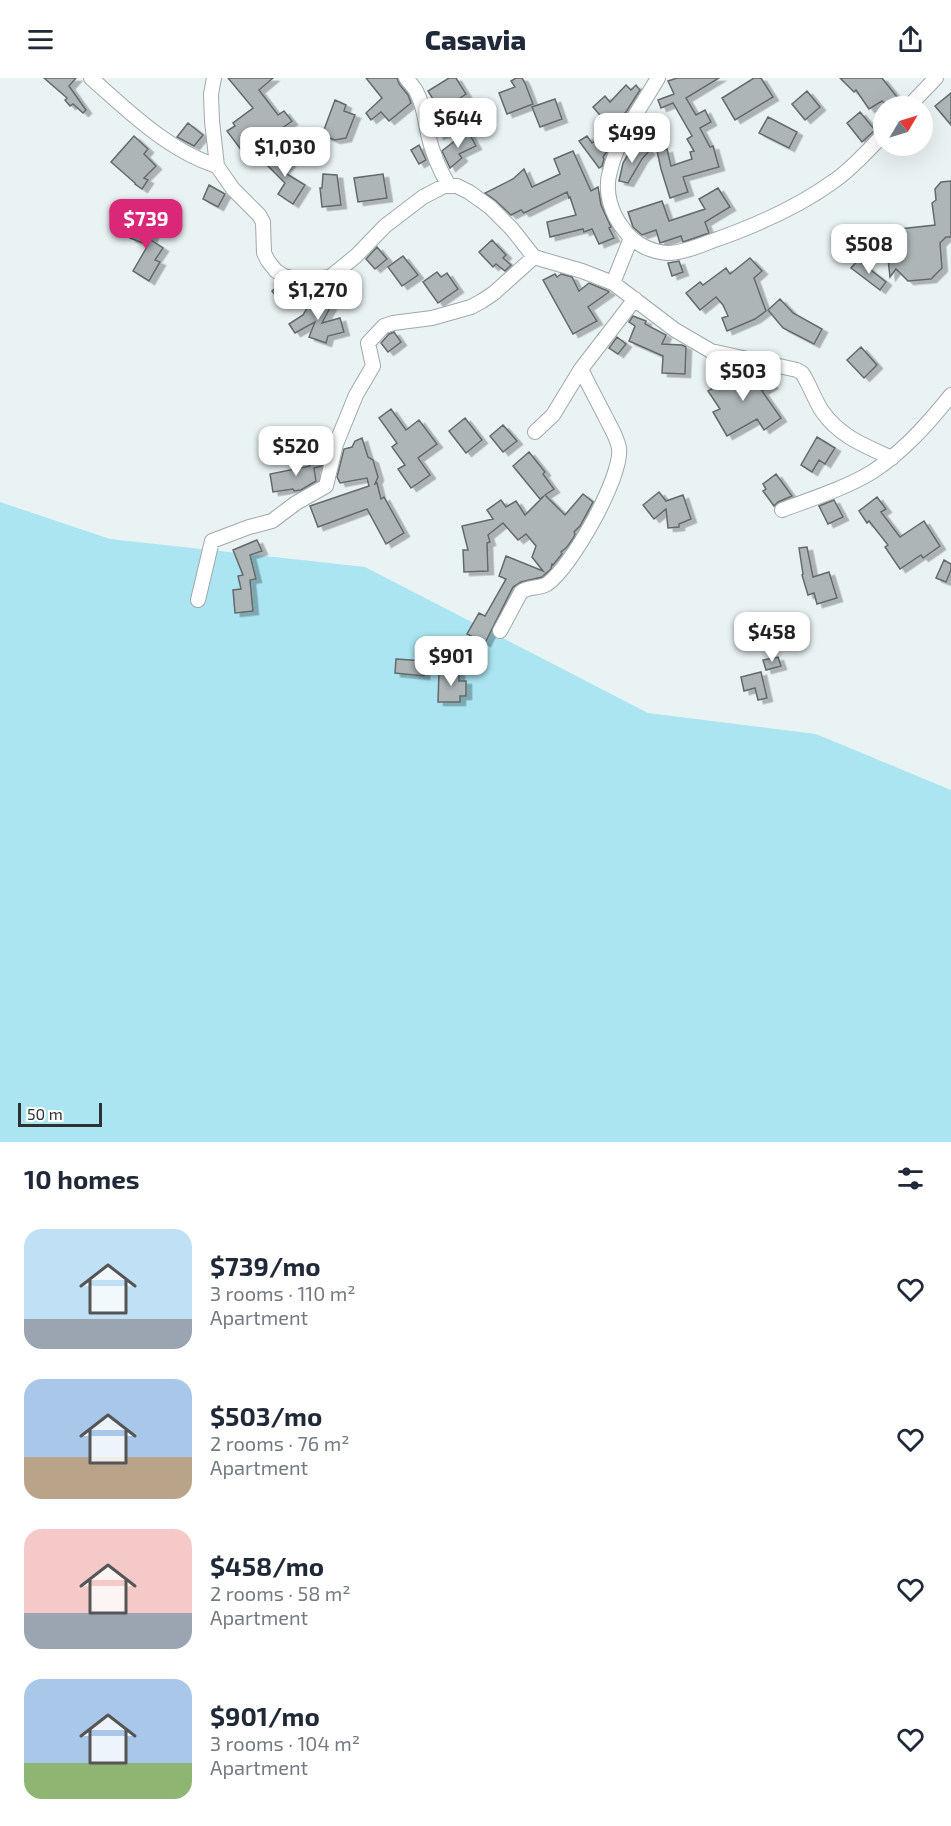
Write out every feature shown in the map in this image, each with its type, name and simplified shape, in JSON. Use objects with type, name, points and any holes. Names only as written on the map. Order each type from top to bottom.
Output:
[{"type":"street","points":[[91,78],[136,118],[184,153],[217,166]]},
{"type":"street","points":[[214,78],[212,122],[217,166],[233,189],[258,215],[262,222],[264,253],[276,271],[284,276],[303,281],[330,278],[356,256],[385,226],[423,197],[440,188],[457,186],[490,207],[512,229],[534,257],[613,282],[675,330],[711,351],[802,373],[822,411],[838,430],[892,458]]},
{"type":"street","points":[[406,78],[421,102],[436,162],[449,186]]},
{"type":"street","points":[[658,78],[615,154],[609,174],[609,203],[618,222],[641,246],[655,251],[669,253],[696,246],[774,218],[835,181],[873,145]]},
{"type":"street","points":[[919,96],[936,78]]},
{"type":"street","points":[[613,282],[631,238]]},
{"type":"street","points":[[198,600],[212,541],[272,521],[296,503],[325,487],[336,444],[356,395],[373,366],[368,345],[370,340],[388,324],[453,313],[482,302],[534,257]]},
{"type":"street","points":[[535,432],[553,415],[581,369],[635,299]]},
{"type":"street","points":[[500,630],[521,592],[545,585],[571,557],[591,526],[618,462],[618,443],[581,369]]},
{"type":"street","points":[[782,510],[823,495],[870,473],[892,458],[926,426],[951,395]]},
{"type":"shaded area","points":[[0,502],[110,539],[365,567],[648,713],[816,734],[951,790],[951,1142],[0,1142]]},
{"type":"building","points":[[44,78],[76,78],[69,86],[86,110],[83,113],[73,104],[70,106],[65,100],[67,98]]},
{"type":"building","points":[[228,78],[273,78],[259,90],[278,115],[284,111],[292,121],[245,155],[227,131],[235,126],[233,123],[253,108]]},
{"type":"building","points":[[366,78],[397,78],[411,103],[389,121],[381,112],[371,120],[366,113],[382,98]]},
{"type":"building","points":[[449,78],[456,78],[466,94],[450,105],[460,138],[457,139],[452,131],[438,136],[435,120],[444,117],[428,91]]},
{"type":"building","points":[[522,78],[533,104],[507,114],[499,93],[515,87],[511,81]]},
{"type":"building","points":[[677,78],[719,78],[686,98],[696,115],[705,110],[711,122],[700,128],[710,147],[713,146],[719,167],[683,177],[688,192],[670,198],[657,151],[667,149],[671,166],[692,159],[690,152],[694,151],[687,139],[692,136],[673,103],[661,108],[658,100],[674,94],[668,81]]},
{"type":"building","points":[[754,78],[761,78],[773,97],[735,120],[722,98]]},
{"type":"building","points":[[840,78],[882,78],[896,96],[873,96],[873,107],[869,109],[856,90],[854,92]]},
{"type":"building","points":[[626,85],[631,90],[636,85],[640,90],[626,112],[610,127],[593,107],[605,96],[610,102]]},
{"type":"building","points":[[807,91],[820,107],[805,120],[792,104]]},
{"type":"building","points":[[951,93],[951,125],[935,106]]},
{"type":"building","points":[[555,99],[562,119],[540,127],[532,107]]},
{"type":"building","points":[[335,100],[346,105],[344,111],[355,115],[346,138],[335,140],[322,135]]},
{"type":"building","points":[[860,112],[873,128],[873,132],[862,142],[847,123]]},
{"type":"building","points":[[768,117],[797,132],[789,148],[759,133]]},
{"type":"building","points":[[188,123],[203,135],[194,146],[177,137]]},
{"type":"building","points":[[469,133],[476,146],[459,154],[462,158],[450,168],[442,151]]},
{"type":"building","points":[[134,136],[148,149],[144,154],[156,166],[144,178],[148,180],[142,189],[111,162]]},
{"type":"building","points":[[587,136],[592,143],[598,139],[607,151],[603,157],[602,166],[599,168],[579,141]]},
{"type":"building","points":[[419,145],[426,160],[419,164],[411,150]]},
{"type":"building","points":[[642,145],[649,151],[628,183],[619,181],[623,163],[630,151],[635,154]]},
{"type":"building","points":[[278,151],[290,163],[282,171],[305,185],[293,204],[278,194],[285,183],[265,163]]},
{"type":"building","points":[[573,151],[591,191],[598,187],[601,205],[614,238],[599,244],[592,229],[550,237],[547,222],[576,215],[567,192],[524,213],[521,210],[511,215],[485,193],[513,179],[524,169],[532,187],[560,174],[554,159]]},
{"type":"building","points":[[323,174],[337,175],[341,205],[322,207],[320,188],[322,188]]},
{"type":"building","points":[[383,174],[387,198],[358,202],[354,178]]},
{"type":"building","points":[[951,181],[951,237],[946,237],[940,243],[942,268],[931,279],[908,281],[896,269],[890,277],[886,241],[899,229],[935,225],[932,203],[936,200],[935,189],[941,182]]},
{"type":"building","points":[[209,185],[225,194],[218,207],[203,199]]},
{"type":"building","points":[[718,188],[730,207],[705,222],[709,233],[683,242],[681,236],[660,243],[656,230],[642,235],[633,227],[628,212],[662,201],[669,221],[705,209],[699,199]]},
{"type":"building","points":[[137,220],[156,227],[151,240],[163,248],[155,260],[160,262],[149,281],[133,271],[148,245],[130,238]]},
{"type":"building","points":[[492,240],[506,255],[503,258],[511,265],[505,271],[496,264],[493,267],[479,252]]},
{"type":"building","points":[[377,247],[387,259],[375,269],[366,259]]},
{"type":"building","points":[[403,256],[418,275],[402,286],[388,267]]},
{"type":"building","points":[[750,258],[762,271],[754,278],[766,311],[755,319],[727,331],[722,318],[728,316],[716,297],[700,310],[686,293],[700,282],[703,285],[726,268],[730,274]]},
{"type":"building","points":[[858,260],[886,282],[880,290],[851,268]]},
{"type":"building","points":[[679,261],[683,272],[672,276],[668,263]]},
{"type":"building","points":[[437,272],[441,277],[447,273],[458,289],[438,303],[423,282]]},
{"type":"building","points":[[555,274],[557,277],[561,274],[572,277],[579,291],[589,283],[609,292],[588,307],[597,321],[573,334],[543,280]]},
{"type":"building","points":[[280,284],[294,296],[284,305],[272,291]]},
{"type":"building","points":[[315,294],[332,304],[322,323],[340,318],[344,332],[328,336],[326,343],[309,337],[315,322],[295,333],[289,324],[303,315]]},
{"type":"building","points":[[780,299],[793,313],[822,329],[814,344],[783,328],[768,310]]},
{"type":"building","points":[[633,316],[646,321],[645,324],[666,335],[662,344],[686,347],[685,374],[662,373],[663,356],[629,341],[635,326],[629,322]]},
{"type":"building","points":[[394,332],[401,342],[388,352],[381,343]]},
{"type":"building","points":[[617,337],[626,344],[618,354],[609,348]]},
{"type":"building","points":[[861,347],[877,365],[864,378],[847,360]]},
{"type":"building","points":[[746,368],[757,382],[766,376],[772,385],[762,391],[781,418],[764,430],[757,419],[727,436],[713,412],[720,409],[708,391],[722,383],[719,375],[729,372],[731,378]]},
{"type":"building","points":[[391,409],[406,430],[419,420],[437,444],[418,458],[430,475],[411,488],[398,469],[405,465],[392,447],[397,443],[379,418]]},
{"type":"building","points":[[465,418],[482,440],[466,453],[449,431]]},
{"type":"building","points":[[503,425],[517,441],[503,452],[490,436]]},
{"type":"building","points":[[281,429],[300,431],[299,446],[280,445]]},
{"type":"building","points":[[817,437],[835,448],[825,464],[819,460],[812,472],[801,465]]},
{"type":"building","points":[[362,438],[368,457],[373,460],[378,477],[375,484],[377,483],[381,499],[384,497],[404,533],[386,544],[367,509],[318,527],[310,506],[369,486],[367,478],[340,483],[337,477],[344,449],[352,447],[355,441]]},
{"type":"building","points":[[529,452],[545,472],[543,474],[554,489],[545,495],[565,515],[583,494],[593,502],[580,526],[574,532],[574,537],[552,564],[551,569],[542,577],[521,582],[513,587],[485,643],[467,634],[479,613],[485,616],[506,579],[499,576],[506,556],[543,571],[532,557],[536,546],[526,534],[518,540],[503,523],[488,535],[490,542],[487,543],[488,571],[464,572],[463,550],[468,550],[462,526],[493,519],[487,510],[501,500],[506,507],[516,501],[525,515],[544,496],[540,499],[513,466]]},
{"type":"building","points":[[324,456],[322,466],[314,468],[316,481],[301,490],[273,492],[270,474],[310,466],[308,459]]},
{"type":"building","points":[[776,474],[792,496],[774,506],[763,491],[766,489],[763,484]]},
{"type":"building","points":[[659,492],[666,501],[683,495],[691,519],[679,524],[679,527],[668,528],[666,509],[654,519],[643,505]]},
{"type":"building","points":[[877,497],[886,509],[881,512],[900,537],[924,521],[940,546],[923,558],[921,555],[900,569],[885,547],[888,545],[859,511]]},
{"type":"building","points":[[834,500],[843,517],[828,524],[819,506]]},
{"type":"building","points":[[257,540],[262,551],[250,555],[256,579],[250,580],[253,611],[235,613],[233,590],[241,589],[238,576],[243,575],[233,550]]},
{"type":"building","points":[[807,547],[813,577],[829,572],[837,598],[817,604],[814,593],[808,595],[802,575],[799,548]]},
{"type":"building","points":[[944,560],[951,564],[946,582],[936,578]]},
{"type":"building","points":[[778,657],[781,666],[766,670],[763,660]]},
{"type":"building","points":[[396,659],[425,661],[424,676],[395,673]]},
{"type":"building","points":[[439,671],[459,672],[459,681],[466,681],[466,696],[460,696],[460,702],[438,702]]},
{"type":"building","points":[[761,672],[767,698],[758,700],[755,688],[744,691],[741,677]]}]
